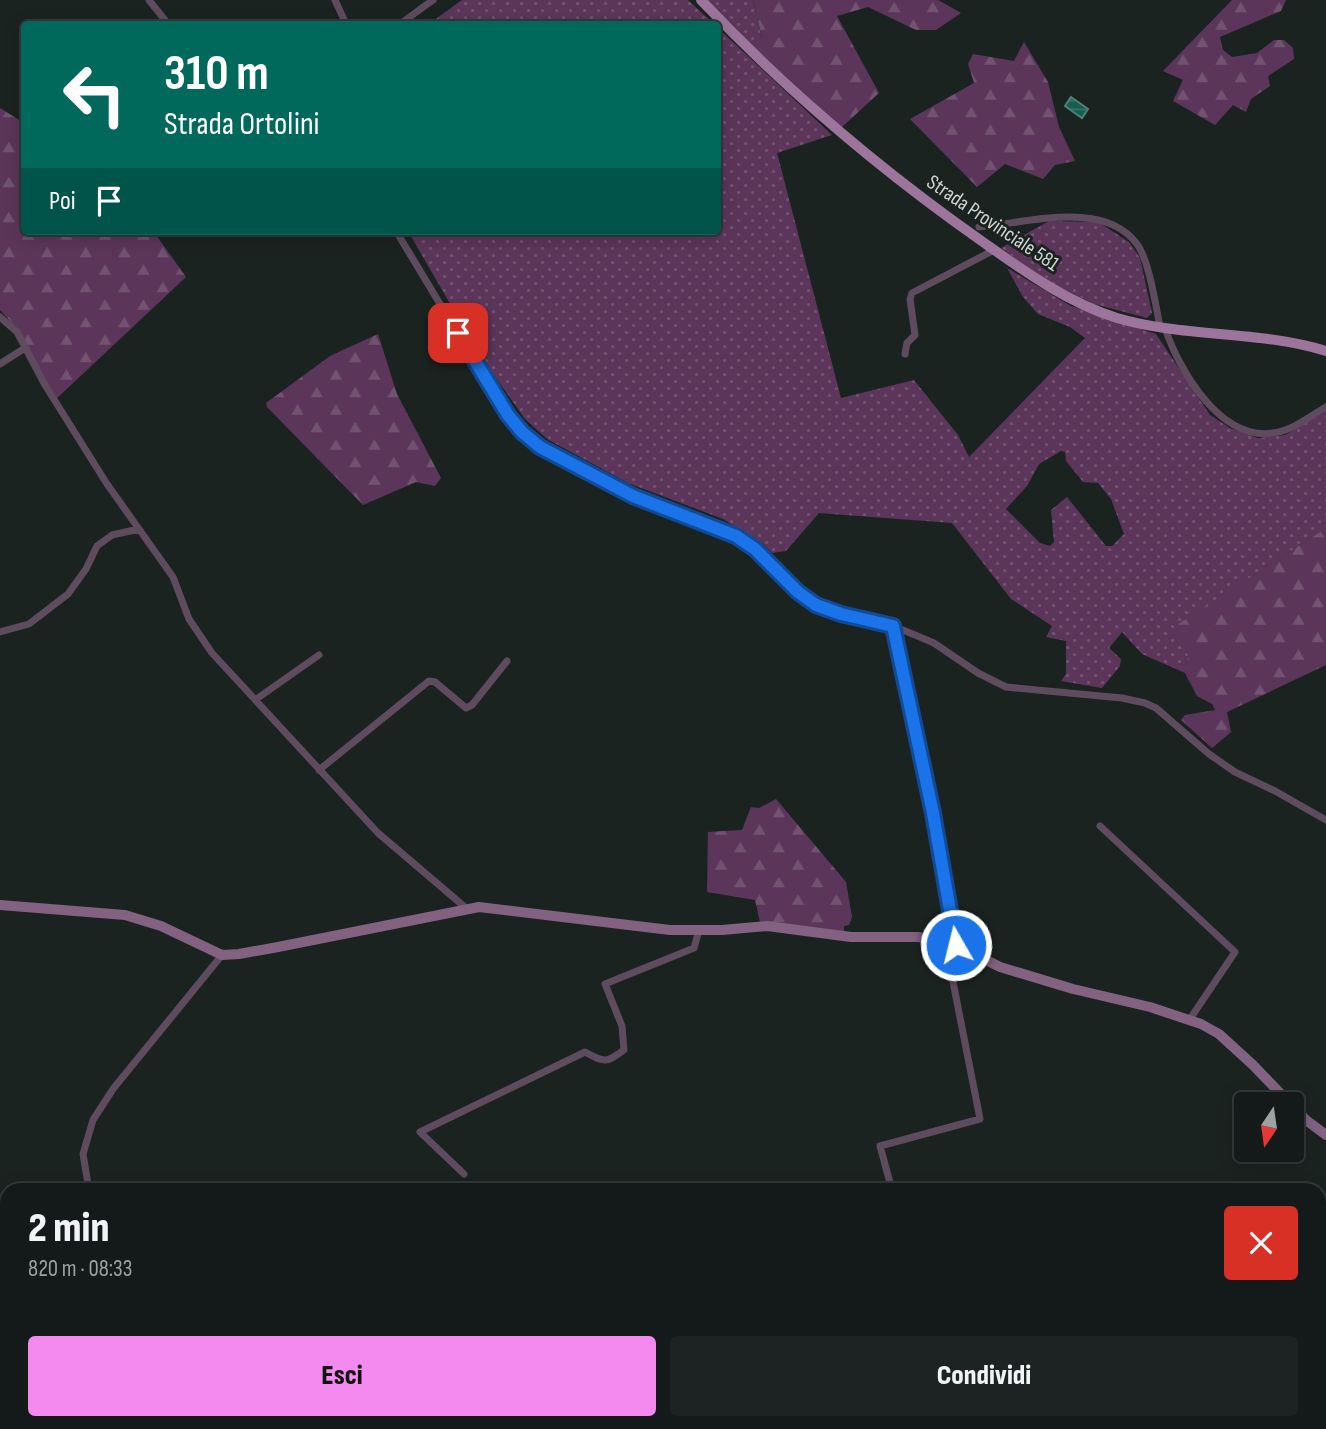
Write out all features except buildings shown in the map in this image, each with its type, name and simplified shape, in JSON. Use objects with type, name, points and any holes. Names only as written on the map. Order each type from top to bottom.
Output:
[{"type":"main road","name":"Strada Provinciale 581","points":[[701,0],[793,91],[920,198],[1031,276],[1073,299],[1115,317],[1163,328],[1298,342],[1326,351]]},
{"type":"main road","points":[[0,905],[125,915],[161,926],[222,955],[413,921],[466,908],[505,909],[623,926],[699,930],[767,926],[851,937],[918,937],[956,945],[1000,967],[1189,1019],[1219,1034],[1271,1082],[1306,1120],[1326,1135]]},
{"type":"street","points":[[149,0],[166,21]]},
{"type":"street","points":[[335,0],[345,21]]},
{"type":"street","points":[[404,21],[433,0]]},
{"type":"street","points":[[979,227],[1076,216],[1099,218],[1111,223],[1138,245],[1163,328],[1204,402],[1241,428],[1270,434],[1287,430],[1326,407]]},
{"type":"street","points":[[398,235],[508,415],[522,432],[540,447],[633,496],[736,536],[755,549],[798,592],[816,605],[841,614],[893,626],[934,643],[978,673],[1006,687],[1122,698],[1156,708],[1235,772],[1275,790],[1326,820]]},
{"type":"street","points":[[905,354],[906,344],[915,335],[910,299],[912,293],[994,250]]},
{"type":"street","points":[[0,317],[17,332],[86,451],[173,577],[189,619],[212,653],[378,833],[466,908]]},
{"type":"street","points":[[0,363],[25,348]]},
{"type":"street","points":[[0,632],[29,624],[68,594],[86,569],[97,546],[112,535],[139,529]]},
{"type":"street","points":[[893,626],[933,813],[956,945]]},
{"type":"street","points":[[255,700],[319,655]]},
{"type":"street","points":[[319,770],[429,681],[435,682],[466,708],[472,705],[507,661]]},
{"type":"street","points":[[1100,826],[1235,953],[1189,1019]]},
{"type":"street","points":[[464,1174],[420,1132],[585,1052],[602,1061],[611,1060],[624,1050],[622,1026],[605,984],[694,948],[699,930]]},
{"type":"street","points":[[890,1183],[880,1146],[980,1119],[944,942]]},
{"type":"street","points":[[88,1183],[83,1154],[93,1120],[113,1089],[222,955]]},
{"type":"green space","points":[[462,0],[688,0],[711,21],[433,21]]},
{"type":"green space","points":[[705,0],[753,0],[762,39],[750,44]]},
{"type":"green space","points":[[753,0],[938,0],[961,13],[936,30],[916,30],[868,7],[837,16],[879,93],[841,128],[750,44],[762,38]]},
{"type":"green space","points":[[1232,0],[1286,0],[1281,11],[1220,37],[1223,50],[1232,57],[1257,53],[1274,40],[1284,40],[1293,48],[1294,59],[1268,76],[1270,86],[1251,99],[1246,112],[1233,105],[1215,125],[1173,101],[1183,80],[1163,71]]},
{"type":"green space","points":[[721,31],[832,135],[777,153],[841,398],[914,380],[958,435],[969,457],[1085,338],[1070,327],[1038,314],[1023,297],[1007,268],[1071,306],[1156,334],[1210,415],[1230,428],[1258,438],[1285,435],[1326,411],[1326,528],[1175,627],[1188,654],[1185,673],[1142,654],[1122,632],[1109,648],[1121,659],[1120,666],[1102,688],[1061,681],[1066,674],[1066,641],[1046,637],[1052,626],[1011,599],[952,523],[819,513],[786,551],[772,553],[763,544],[723,519],[628,483],[547,439],[525,419],[479,354],[410,235],[721,235]],"holes":[[[1061,451],[1065,452],[1066,461],[1083,482],[1098,483],[1111,499],[1124,534],[1112,546],[1106,546],[1067,497],[1051,510],[1054,542],[1050,546],[1040,543],[1006,509],[1027,486],[1039,464]]]},
{"type":"green space","points":[[1024,42],[1048,82],[1059,127],[1075,161],[1055,165],[1043,179],[1005,164],[977,187],[910,119],[974,83],[968,64],[973,54],[1014,61]]},
{"type":"green space","points":[[0,108],[21,121],[21,235],[156,235],[186,277],[55,400],[20,332],[0,310]]},
{"type":"green space","points":[[1049,221],[1098,222],[1129,242],[1140,258],[1152,313],[1147,318],[1094,304],[1045,280],[1001,248]]},
{"type":"green space","points":[[378,334],[397,394],[441,478],[435,486],[416,482],[363,505],[266,403],[330,356]]},
{"type":"green space","points":[[1326,528],[1326,665],[1227,712],[1231,732],[1212,748],[1181,720],[1185,715],[1215,710],[1212,704],[1197,696],[1185,673],[1188,654],[1174,627]]},
{"type":"green space","points":[[776,799],[846,882],[852,917],[849,925],[844,926],[844,932],[760,922],[755,900],[707,892],[708,832],[742,830],[751,807],[759,808]]},
{"type":"shaded area","points":[[1071,97],[1088,109],[1082,118],[1065,106]]},
{"type":"route","points":[[458,333],[508,415],[522,432],[540,447],[633,496],[736,536],[755,549],[798,592],[816,605],[841,614],[893,626],[933,813],[956,945]]}]
